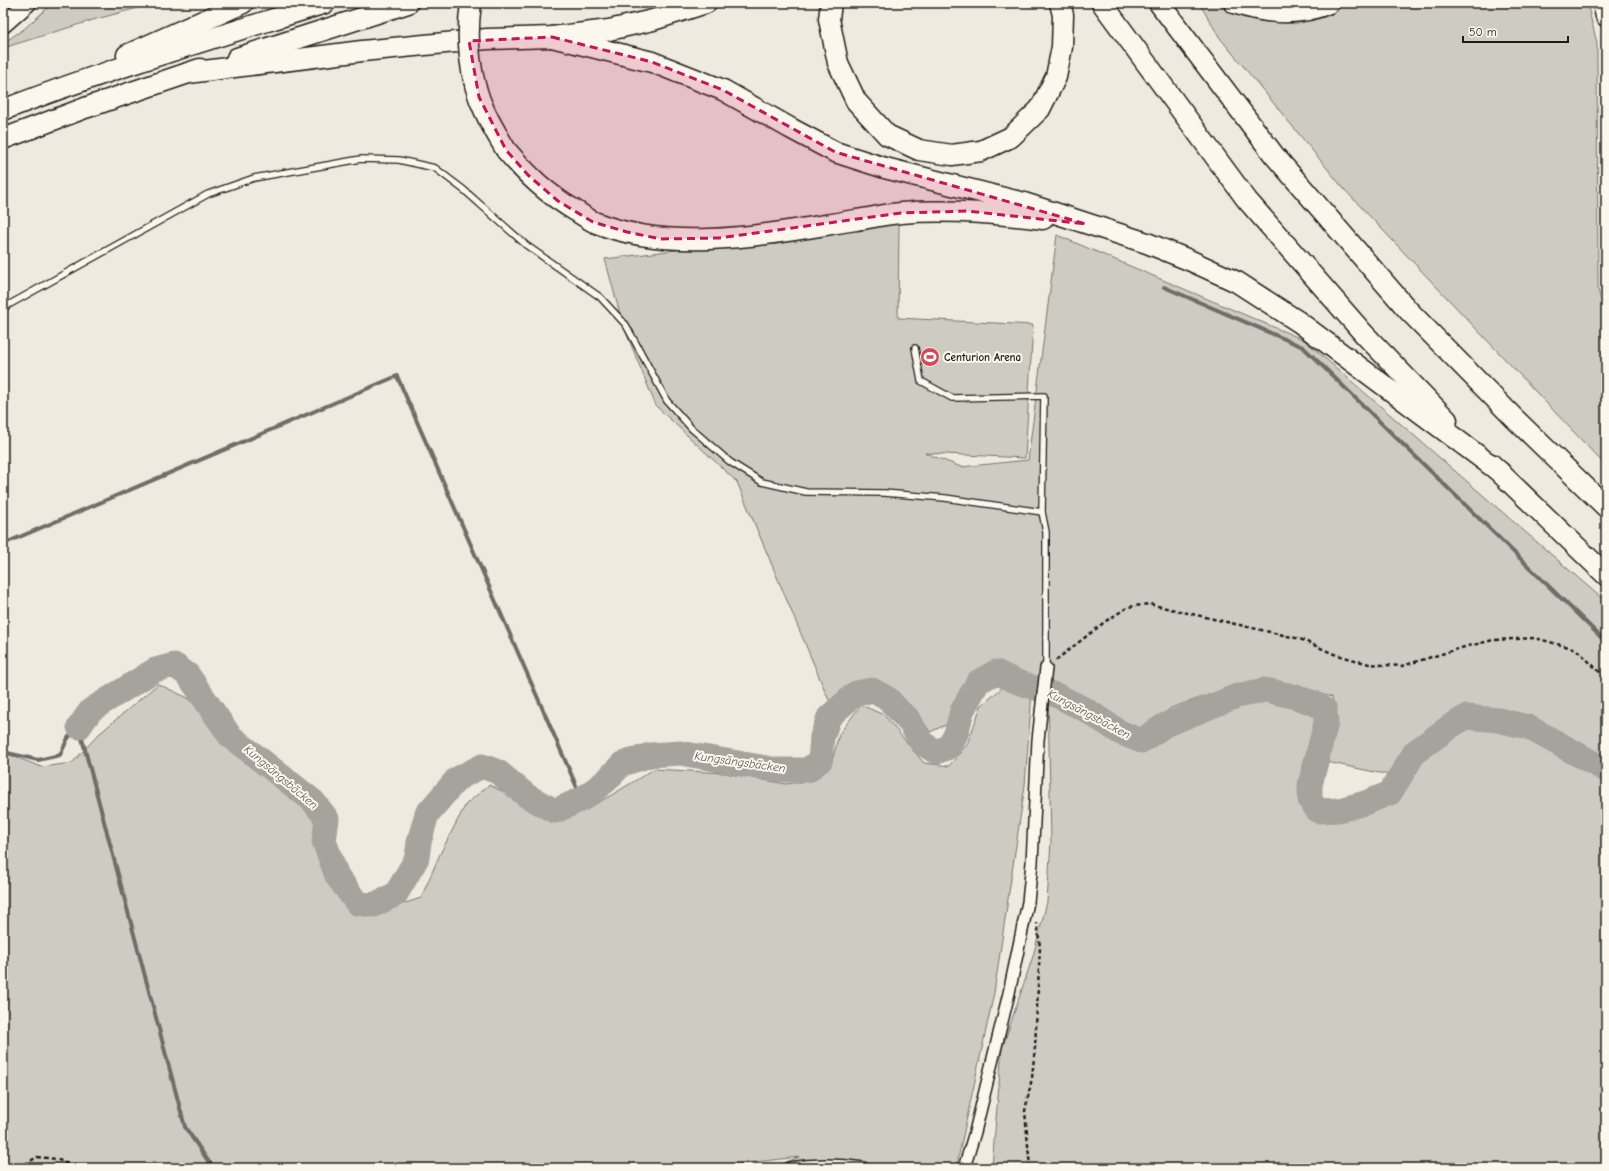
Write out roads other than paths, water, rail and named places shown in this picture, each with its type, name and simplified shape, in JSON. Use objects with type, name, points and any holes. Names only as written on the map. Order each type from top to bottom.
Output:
[{"type":"highway","points":[[34,98],[243,3]]},
{"type":"highway","points":[[3,110],[34,98],[180,49],[325,3]]},
{"type":"highway","points":[[3,139],[85,108],[188,73],[408,3]]},
{"type":"highway","points":[[471,3],[469,41],[474,78],[485,112],[506,150],[528,175],[558,200],[593,222],[627,232],[661,239],[719,238],[758,235],[901,213],[967,211],[1086,224]]},
{"type":"highway","points":[[188,73],[362,51],[487,39],[552,37],[609,30],[653,20],[706,3]]},
{"type":"highway","points":[[831,3],[829,18],[838,63],[856,101],[887,135],[919,150],[952,155],[981,151],[1011,137],[1040,109],[1056,77],[1062,47],[1063,14],[1060,3]]},
{"type":"highway","points":[[1102,3],[1247,200],[1364,334],[1454,427],[1606,575]]},
{"type":"highway","points":[[1159,3],[1274,155],[1408,310],[1514,418],[1606,507]]},
{"type":"highway","points":[[1234,3],[1262,11],[1279,13],[1311,9],[1329,3]]},
{"type":"highway","points":[[1603,3],[1606,16]]},
{"type":"highway","points":[[552,37],[652,62],[723,90],[836,152],[885,168],[1024,203],[1147,243],[1237,282],[1299,322],[1500,472]]},
{"type":"main road","points":[[3,25],[28,3]]},
{"type":"street","points":[[964,1168],[975,1132],[1007,1001],[1028,902],[1032,863],[1041,715],[1046,668]]},
{"type":"street","points":[[790,1168],[803,1166],[848,1166],[863,1168]]},
{"type":"lane","points":[[3,308],[208,194],[254,178],[361,159],[399,160],[435,168],[464,190],[526,245],[600,297],[626,324],[667,401],[692,429],[730,462],[762,482],[806,492],[884,493],[945,498],[1042,512]]},
{"type":"lane","points":[[915,348],[921,381],[952,398],[1044,396],[1042,512],[1046,532],[1046,668]]},
{"type":"waterway","points":[[1164,287],[1303,347],[1606,642]]},
{"type":"waterway","points":[[3,544],[397,376],[582,799]]},
{"type":"waterway","name":"Kungsängsbäcken","points":[[79,727],[91,710],[155,670],[174,665],[188,675],[230,736],[313,801],[327,819],[324,841],[337,876],[357,903],[374,905],[396,894],[417,858],[419,842],[427,814],[457,779],[482,766],[498,772],[527,796],[555,811],[582,799],[606,781],[622,764],[650,755],[680,753],[778,770],[807,770],[820,761],[822,737],[829,717],[856,693],[872,690],[888,699],[911,724],[922,743],[936,752],[949,747],[956,734],[962,711],[978,682],[996,672],[1015,681],[1058,696],[1086,710],[1121,733],[1141,741],[1165,725],[1237,696],[1265,690],[1314,703],[1325,710],[1326,723],[1310,785],[1310,800],[1318,811],[1339,810],[1365,803],[1390,793],[1415,752],[1466,717],[1498,720],[1528,727],[1606,770]]},
{"type":"waterway","points":[[3,752],[38,760],[60,755],[68,738],[79,727],[185,1127],[213,1168]]},
{"type":"waterway","points":[[1603,769],[1606,755]]},
{"type":"place","name":"Centurion Arena","points":[[930,357]]}]
